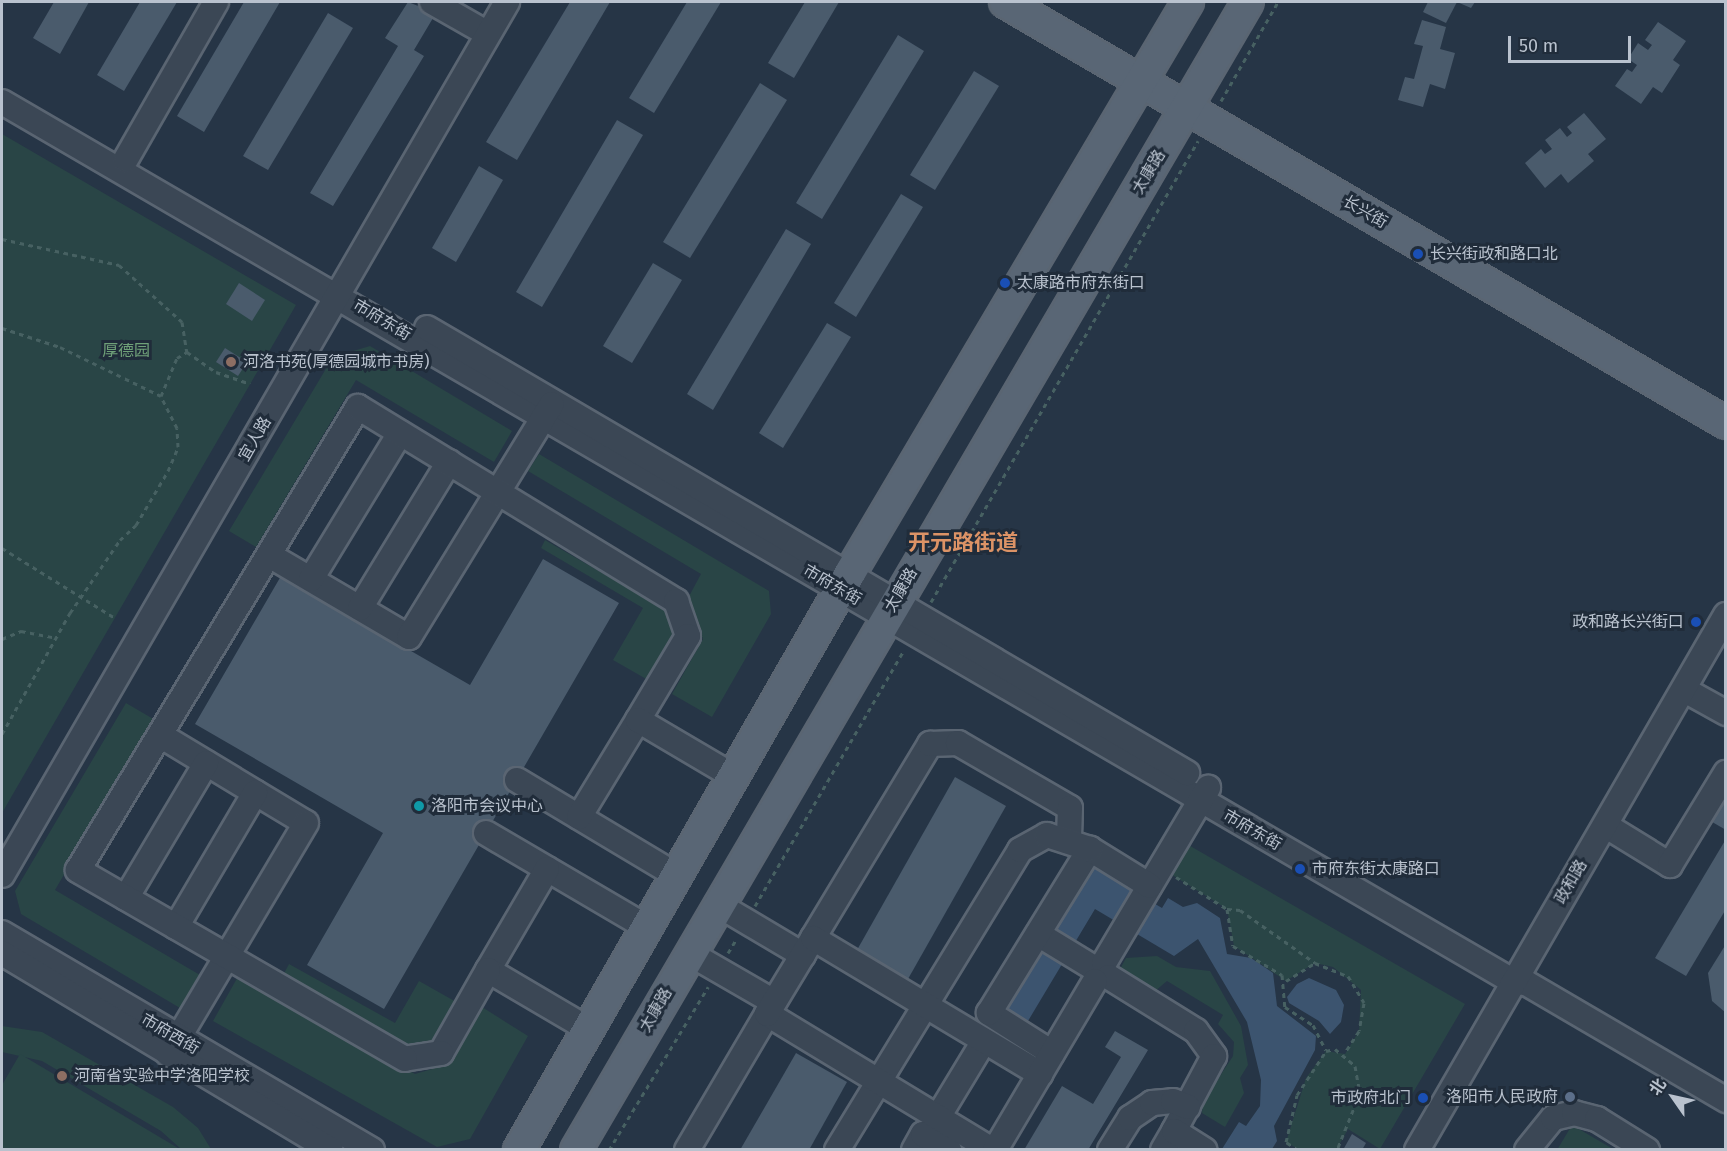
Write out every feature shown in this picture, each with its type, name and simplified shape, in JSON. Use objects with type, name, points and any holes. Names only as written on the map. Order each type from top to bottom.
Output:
[{"type":"main road","name":"长兴街","points":[[1005,2],[1146,75]]},
{"type":"main road","name":"长兴街","points":[[1035,2],[1146,75],[1725,423]]},
{"type":"main road","points":[[519,1149],[845,581],[1188,2]]},
{"type":"main road","name":"太康路","points":[[576,1149],[891,608],[1202,108],[1248,2]]},
{"type":"main road","name":"长兴街","points":[[1202,108],[1725,406]]},
{"type":"street","points":[[126,159],[216,2]]},
{"type":"street","points":[[432,2],[484,32]]},
{"type":"street","name":"宜人路","points":[[484,32],[496,2]]},
{"type":"street","name":"宜人路","points":[[2,875],[484,32],[507,2]]},
{"type":"street","name":"市府东街","points":[[2,88],[1205,793],[1523,976],[1725,1087]]},
{"type":"street","name":"市府东街","points":[[2,102],[338,285]]},
{"type":"street","name":"宜人路","points":[[2,849],[338,285]]},
{"type":"street","points":[[547,869],[441,1053],[405,1059],[78,870],[358,407],[676,601],[688,636],[579,817]]},
{"type":"street","points":[[269,555],[408,637],[548,410]]},
{"type":"street","points":[[311,579],[400,433]]},
{"type":"street","points":[[360,608],[448,462]]},
{"type":"street","name":"政和路","points":[[1430,1149],[1523,976],[1725,615]]},
{"type":"street","name":"政和路","points":[[1417,1149],[1613,830],[1725,636]]},
{"type":"street","points":[[1692,694],[1725,713]]},
{"type":"street","points":[[638,720],[733,776]]},
{"type":"street","points":[[160,735],[306,823],[173,1047]]},
{"type":"street","points":[[687,1149],[930,744],[958,743],[1070,808],[1079,843],[1041,936],[989,1013],[1052,1053]]},
{"type":"street","points":[[126,898],[206,763]]},
{"type":"street","points":[[1613,830],[1670,865],[1725,773]]},
{"type":"street","points":[[517,780],[676,875]]},
{"type":"street","points":[[176,927],[255,793]]},
{"type":"street","points":[[689,953],[718,969],[878,1081],[993,1149],[1040,1074],[1205,793]]},
{"type":"street","points":[[486,833],[646,927]]},
{"type":"street","points":[[837,1149],[1020,850],[1047,835],[1079,843],[1152,883]]},
{"type":"street","points":[[717,904],[746,921],[808,946],[924,1005],[1040,1074]]},
{"type":"street","name":"市府西街","points":[[2,933],[331,1149]]},
{"type":"street","points":[[1041,936],[1207,1042],[1214,1056],[1168,1140],[1201,1148]]},
{"type":"street","name":"市府西街","points":[[2,953],[173,1047],[372,1149]]},
{"type":"street","points":[[488,970],[588,1029]]},
{"type":"street","name":"市府东街","points":[[1523,976],[1725,1100]]},
{"type":"street","points":[[938,1117],[984,1041]]},
{"type":"street","points":[[1110,1149],[1130,1118],[1152,1103],[1173,1101],[1188,1107]]},
{"type":"street","points":[[1527,1149],[1553,1118],[1574,1113],[1597,1119],[1647,1149]]},
{"type":"street","points":[[914,1149],[923,1134],[948,1149]]},
{"type":"path","points":[[609,1149],[718,969],[918,625],[1202,108],[1278,2]]},
{"type":"path","points":[[2,239],[119,265],[182,322],[187,352],[216,372],[250,384]]},
{"type":"path","points":[[2,328],[60,347],[161,396],[177,428],[171,463],[136,525],[81,597],[8,715],[2,734]]},
{"type":"path","points":[[161,396],[177,358],[187,352]]},
{"type":"path","points":[[2,548],[115,618]]},
{"type":"path","points":[[2,639],[21,631],[56,638]]},
{"type":"path","points":[[1152,883],[1227,909],[1239,910],[1315,963],[1340,971],[1361,990],[1363,1019],[1344,1054]]},
{"type":"path","points":[[1227,909],[1233,946],[1286,981]]},
{"type":"path","points":[[1286,981],[1315,963]]},
{"type":"path","points":[[1286,981],[1285,1007],[1313,1025],[1326,1051]]},
{"type":"path","points":[[1326,1051],[1344,1054],[1355,1066],[1360,1093],[1337,1149]]},
{"type":"path","points":[[1298,1149],[1286,1142],[1293,1106],[1326,1051]]},
{"type":"green space","name":"厚德园","points":[[2,134],[296,305],[2,813]]},
{"type":"green space","points":[[370,346],[512,431],[494,462],[356,380],[256,547],[229,531],[333,357]]},
{"type":"green space","points":[[539,454],[769,591],[771,614],[712,717],[672,694],[703,639],[687,600],[701,574],[528,471]]},
{"type":"green space","points":[[545,540],[668,611],[677,630],[648,680],[613,660],[643,608],[541,548]]},
{"type":"green space","points":[[126,703],[155,720],[55,890],[200,975],[180,1008],[21,914],[15,891]]},
{"type":"green space","points":[[1178,839],[1465,1004],[1380,1149],[1348,1129],[1337,1149],[1298,1149],[1286,1142],[1306,1078],[1326,1051],[1345,1054],[1359,1031],[1361,990],[1333,967],[1315,963],[1286,981],[1234,946],[1227,909],[1161,868]]},
{"type":"green space","points":[[1157,956],[1176,967],[1210,971],[1241,1026],[1248,1065],[1240,1078],[1244,1093],[1225,1127],[1202,1113],[1203,1102],[1233,1056],[1234,1042],[1218,1024],[1223,1015],[1167,981],[1154,992],[1120,969],[1126,958]]},
{"type":"green space","points":[[289,964],[395,1023],[419,981],[458,1003],[434,1047],[403,1049],[280,981]]},
{"type":"green space","points":[[240,973],[415,1074],[449,1064],[482,1007],[528,1036],[470,1139],[437,1147],[213,1021]]},
{"type":"green space","points":[[2,1026],[42,1032],[173,1107],[198,1128],[211,1149],[181,1149],[161,1131],[42,1061],[2,1052]]},
{"type":"green space","points":[[20,1054],[178,1148],[2,1149],[2,1085]]},
{"type":"green space","points":[[1572,1125],[1613,1149],[1557,1150]]},
{"type":"water","points":[[1090,866],[1162,908],[1168,898],[1183,907],[1197,903],[1220,918],[1227,954],[1251,958],[1273,973],[1277,1006],[1316,1036],[1315,1050],[1274,1126],[1277,1141],[1272,1149],[1222,1149],[1239,1122],[1246,1126],[1260,1106],[1261,1080],[1247,1022],[1198,939],[1174,956],[1095,909],[1025,1026],[1002,1012]]},
{"type":"water","points":[[1309,978],[1336,990],[1344,1005],[1341,1022],[1330,1034],[1319,1021],[1289,1003],[1287,997],[1297,984]]},
{"type":"building","points":[[54,2],[89,2],[60,54],[33,38]]},
{"type":"building","points":[[140,2],[177,2],[124,91],[97,75]]},
{"type":"building","points":[[244,2],[280,2],[204,132],[177,116]]},
{"type":"building","points":[[408,2],[436,13],[414,50],[424,56],[333,206],[310,193],[398,46],[385,38]]},
{"type":"building","points":[[570,2],[610,2],[517,160],[486,142]]},
{"type":"building","points":[[687,2],[721,2],[654,113],[629,98]]},
{"type":"building","points":[[805,2],[839,2],[794,78],[768,63]]},
{"type":"building","points":[[1428,2],[1457,2],[1446,23],[1423,12]]},
{"type":"building","points":[[1457,2],[1475,2],[1471,8]]},
{"type":"building","points":[[328,13],[353,28],[268,170],[243,156]]},
{"type":"building","points":[[1422,20],[1446,27],[1440,49],[1455,53],[1445,89],[1430,84],[1423,107],[1398,100],[1405,77],[1414,79],[1423,46],[1414,44]]},
{"type":"building","points":[[1658,22],[1686,41],[1673,60],[1680,65],[1662,93],[1653,87],[1641,104],[1615,86],[1627,69],[1632,72],[1637,65],[1628,59],[1638,43],[1648,50],[1652,45],[1645,40]]},
{"type":"building","points":[[898,35],[924,51],[822,219],[796,203]]},
{"type":"building","points":[[974,71],[999,86],[935,190],[910,175]]},
{"type":"building","points":[[760,83],[787,100],[690,258],[663,242]]},
{"type":"building","points":[[1584,113],[1606,139],[1588,154],[1594,161],[1568,183],[1561,174],[1545,188],[1525,163],[1541,149],[1545,154],[1552,149],[1545,140],[1560,128],[1567,137],[1572,133],[1567,127]]},
{"type":"building","points":[[617,120],[643,135],[542,307],[516,292]]},
{"type":"building","points":[[479,166],[503,180],[456,262],[432,248]]},
{"type":"building","points":[[901,194],[923,207],[856,317],[834,303]]},
{"type":"building","points":[[786,229],[811,244],[713,410],[687,394]]},
{"type":"building","points":[[653,263],[682,280],[632,363],[603,346]]},
{"type":"building","points":[[239,283],[265,300],[252,321],[226,304]]},
{"type":"building","points":[[827,323],[851,337],[783,448],[759,433]]},
{"type":"building","name":"河洛书苑(厚德园城市书房)","points":[[225,348],[247,362],[238,376],[216,362]]},
{"type":"building","name":"洛阳市会议中心","points":[[543,559],[619,603],[384,1009],[307,965],[383,833],[195,724],[281,576],[470,685]]},
{"type":"building","points":[[955,777],[1006,806],[908,979],[857,950]]},
{"type":"building","points":[[1719,799],[1726,803],[1726,830],[1707,819]]},
{"type":"building","points":[[1726,839],[1726,909],[1686,976],[1655,958]]},
{"type":"building","points":[[1726,944],[1726,1013],[1712,1001],[1708,973]]},
{"type":"building","points":[[1115,1031],[1148,1050],[1088,1150],[1024,1150],[1062,1086],[1093,1104],[1121,1057],[1105,1047]]},
{"type":"building","points":[[796,1053],[847,1082],[809,1150],[740,1150]]},
{"type":"building","points":[[1352,1134],[1366,1143],[1362,1150],[1343,1150]]},
{"type":"place","name":"长兴街政和路口北","points":[[1418,254]]},
{"type":"place","name":"太康路市府东街口","points":[[1005,283]]},
{"type":"place","name":"河洛书苑(厚德园城市书房)","points":[[231,362]]},
{"type":"place","name":"政和路长兴街口","points":[[1696,622]]},
{"type":"place","name":"洛阳市会议中心","points":[[419,806]]},
{"type":"place","name":"市府东街太康路口","points":[[1300,869]]},
{"type":"place","name":"河南省实验中学洛阳学校","points":[[62,1076]]},
{"type":"place","name":"洛阳市人民政府","points":[[1570,1097]]},
{"type":"place","name":"市政府北门","points":[[1423,1098]]},
{"type":"district","name":"开元路街道","points":[[963,543]]}]
